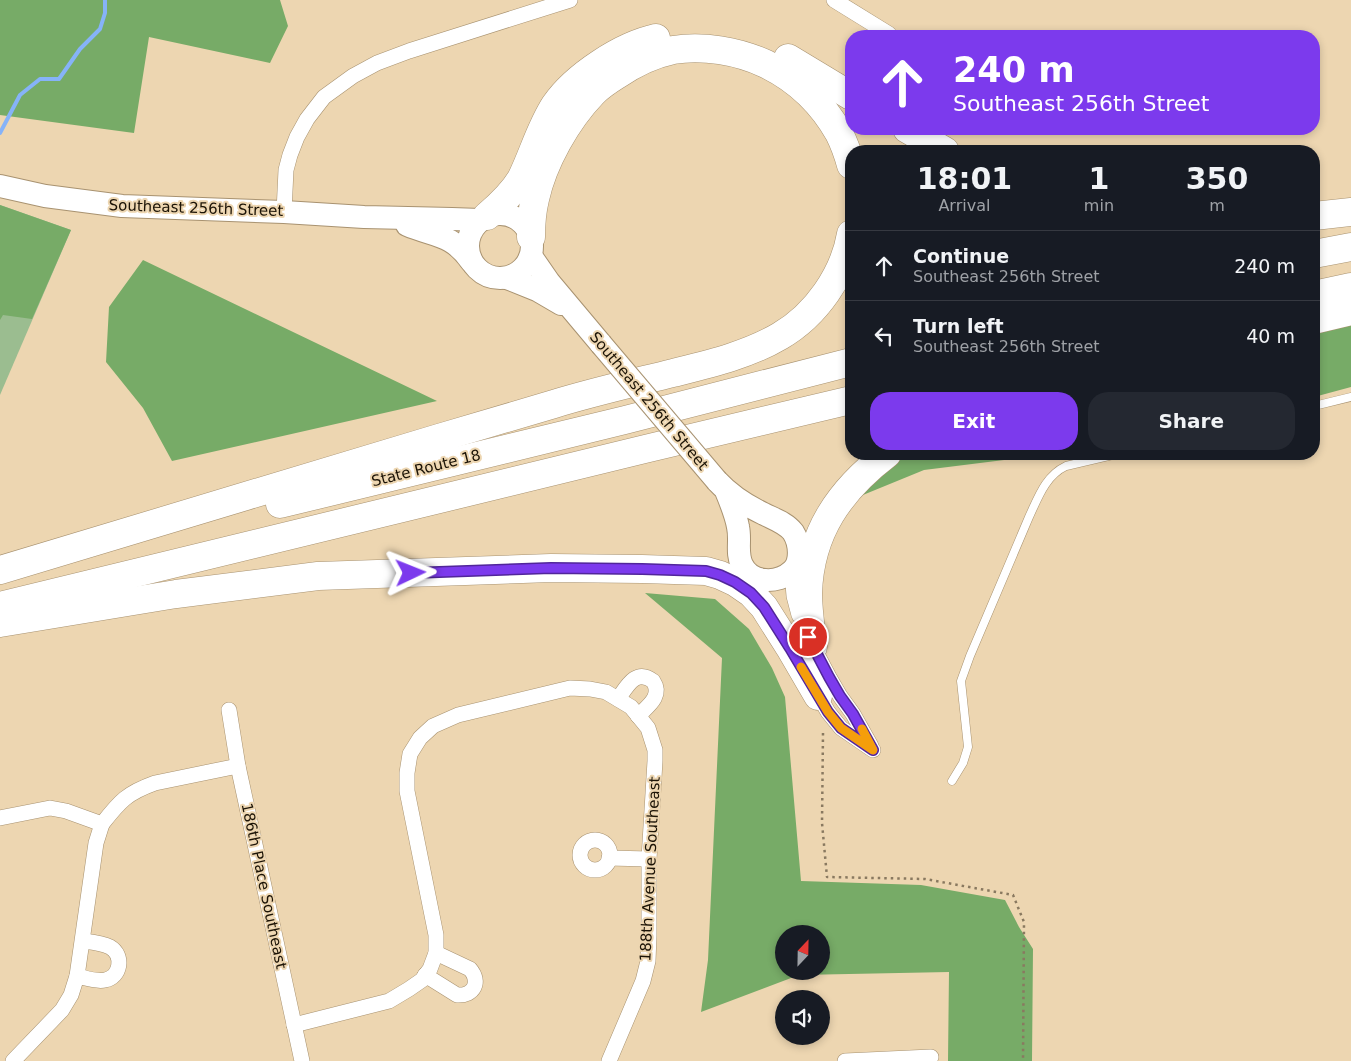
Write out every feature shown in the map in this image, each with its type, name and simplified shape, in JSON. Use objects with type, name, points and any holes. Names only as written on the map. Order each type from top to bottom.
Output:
[{"type":"highway","points":[[483,218],[503,202],[518,183],[548,118],[563,95],[581,78],[619,51],[642,42],[668,35],[695,32],[740,37],[779,52],[845,92]]},
{"type":"highway","points":[[531,246],[533,212],[538,186],[563,133],[574,117],[594,92],[607,82],[634,65],[671,50],[696,49],[735,52],[779,70],[819,103],[839,133],[845,149]]},
{"type":"highway","points":[[917,135],[935,145]]},
{"type":"highway","points":[[1320,215],[1351,212]]},
{"type":"highway","points":[[1320,253],[1351,246]]},
{"type":"highway","points":[[0,572],[587,394],[696,367],[743,353],[780,336],[801,320],[826,294],[842,268],[845,259]]},
{"type":"highway","points":[[1320,294],[1351,287]]},
{"type":"highway","points":[[1320,319],[1351,311]]},
{"type":"highway","name":"State Route 18","points":[[0,572],[626,420],[845,364]]},
{"type":"highway","points":[[0,606],[845,401]]},
{"type":"highway","points":[[796,559],[812,520],[825,498],[853,464],[860,460]]},
{"type":"highway","points":[[813,647],[808,594],[811,563],[818,538],[831,512],[844,495],[869,468],[879,460]]},
{"type":"highway","points":[[551,568],[634,558],[713,558],[729,560],[752,573]]},
{"type":"highway","points":[[0,623],[176,594],[318,576],[551,568],[706,571],[735,582],[751,593],[764,607],[818,696]]},
{"type":"main road","name":"Southeast 256th Street","points":[[0,186],[45,196],[122,206],[393,218],[483,218]]},
{"type":"main road","points":[[498,214],[518,219],[526,227],[531,246],[527,263],[522,270],[507,278],[486,276],[470,261],[467,250],[468,239],[472,229],[483,218],[498,214]]},
{"type":"main road","name":"Southeast 256th Street","points":[[393,218],[414,228],[446,238],[462,249],[470,261]]},
{"type":"main road","name":"Southeast 256th Street","points":[[531,246],[545,277],[572,311],[722,486]]},
{"type":"main road","name":"Southeast 256th Street","points":[[507,278],[537,290],[572,311]]},
{"type":"main road","points":[[722,486],[751,507],[787,526],[796,537],[796,559],[780,578],[770,580],[752,573],[738,554],[739,528],[735,514],[722,486]]},
{"type":"street","points":[[284,212],[286,170],[290,155],[297,136],[324,97],[353,76],[377,63],[570,0]]},
{"type":"street","points":[[834,0],[883,30]]},
{"type":"street","points":[[752,573],[788,620],[818,696],[828,712],[841,728],[873,750],[853,714],[836,690],[804,627],[796,606],[796,559]]},
{"type":"street","name":"188th Avenue Southeast","points":[[436,953],[436,935],[407,791],[410,754],[420,738],[433,726],[458,715],[570,688],[606,692],[629,707],[648,728],[655,750],[649,859],[648,961],[643,981],[608,1061]]},
{"type":"street","name":"186th Place Southeast","points":[[229,710],[238,766],[302,1061]]},
{"type":"street","points":[[13,1061],[62,1010],[71,995],[77,976],[83,940],[96,843],[102,824],[131,793],[143,787],[238,766]]},
{"type":"street","points":[[0,818],[50,808],[66,811],[102,824]]},
{"type":"street","points":[[609,858],[649,859]]},
{"type":"street","points":[[77,976],[106,980],[117,972],[119,966],[116,952],[111,948],[83,940]]},
{"type":"street","points":[[294,1025],[389,1001],[422,980],[428,972],[436,953],[470,969],[474,973],[476,984],[473,990],[468,993],[457,995],[428,972]]},
{"type":"street","points":[[845,1061],[931,1057]]},
{"type":"lane","points":[[1320,405],[1351,397]]},
{"type":"lane","points":[[952,782],[963,763],[968,747],[961,680],[1022,534],[1051,476],[1066,466],[1092,460]]},
{"type":"path","points":[[823,733],[822,823],[827,877],[925,879],[1013,896],[1024,922],[1023,1061]]},
{"type":"green space","points":[[0,0],[280,0],[288,26],[270,63],[149,37],[134,133],[0,115]]},
{"type":"green space","points":[[0,205],[71,230],[0,395]]},
{"type":"green space","points":[[0,205],[71,230],[32,319],[3,315],[0,320]]},
{"type":"green space","points":[[143,260],[437,401],[172,461],[143,408],[106,362],[109,307]]},
{"type":"green space","points":[[1351,324],[1351,387],[1320,395],[1320,332]]},
{"type":"green space","points":[[899,460],[1005,460],[924,470],[858,497]]},
{"type":"green space","points":[[645,593],[715,599],[749,629],[772,668],[785,697],[801,881],[921,885],[1005,900],[1033,949],[1032,1061],[948,1061],[949,972],[830,974],[830,925],[775,925],[775,980],[786,980],[701,1012],[708,960],[722,658]]},
{"type":"waterway","points":[[0,133],[20,95],[40,79],[59,79],[80,49],[100,29],[105,13],[105,0]]},
{"type":"slow traffic","points":[[801,667],[828,712],[841,728],[873,750],[862,729]]},
{"type":"route","points":[[411,573],[551,568],[686,570],[706,571],[720,575],[751,593],[764,607],[828,712],[841,728],[873,750],[829,677],[808,637]]}]
